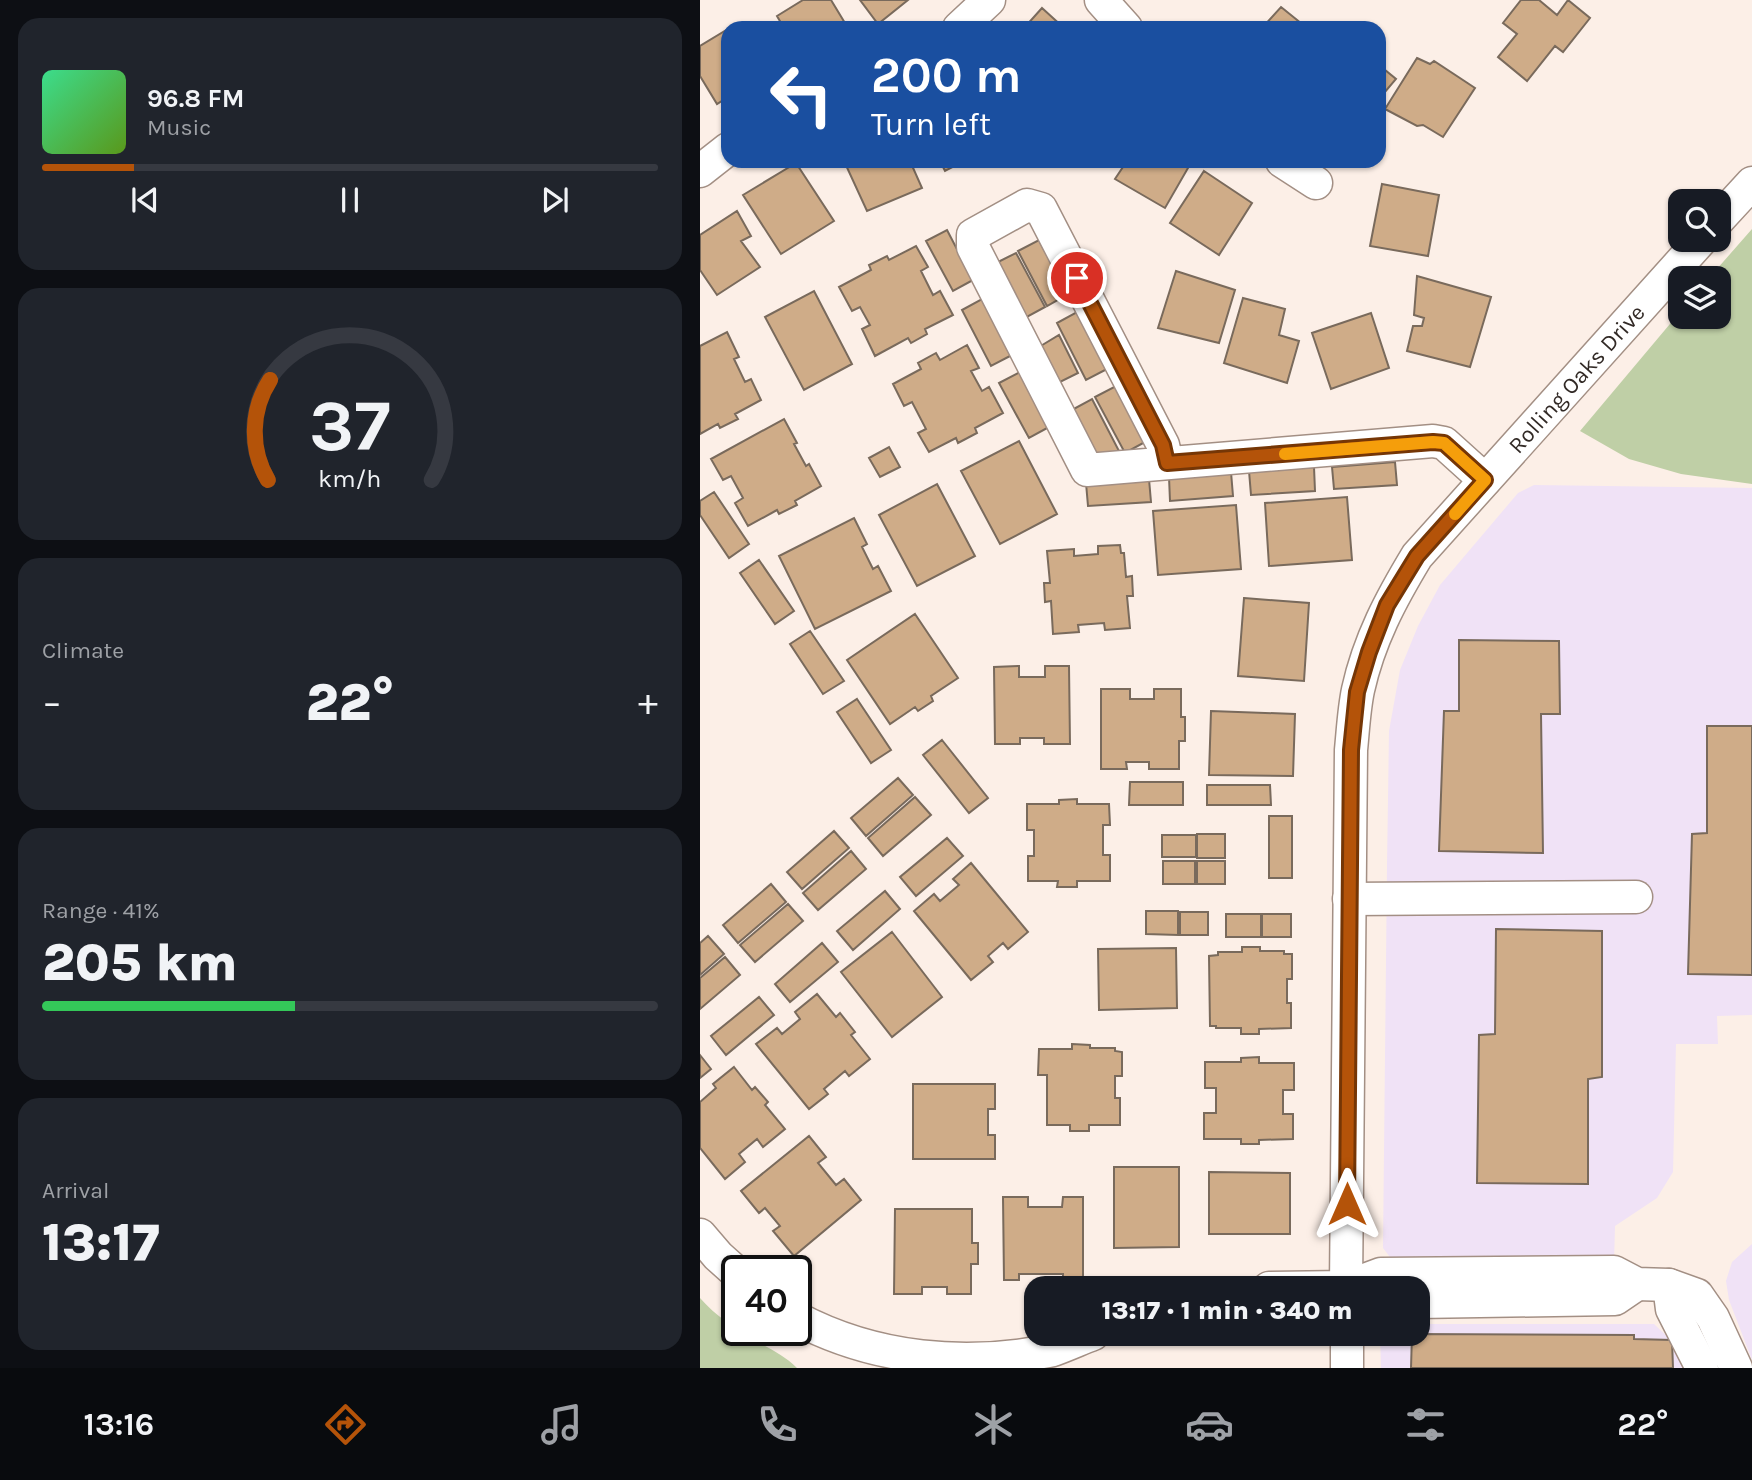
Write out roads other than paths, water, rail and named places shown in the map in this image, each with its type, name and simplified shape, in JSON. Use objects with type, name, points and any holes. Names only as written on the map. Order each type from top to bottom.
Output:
[{"type":"street","points":[[966,21],[989,0]]},
{"type":"street","points":[[1101,0],[1120,21]]},
{"type":"street","points":[[700,171],[721,154]]},
{"type":"street","points":[[1293,168],[1316,183]]},
{"type":"street","points":[[1731,206],[1752,183]]},
{"type":"street","points":[[1167,463],[1163,445],[1041,209],[1027,205],[973,235],[973,247],[1087,470],[1433,442],[1444,443],[1485,480]]},
{"type":"street","name":"Rolling Oaks Drive","points":[[1347,1276],[1351,750],[1357,692],[1369,652],[1387,605],[1417,556],[1690,252]]},
{"type":"street","points":[[1349,899],[1636,897]]},
{"type":"street","points":[[700,1235],[721,1259]]},
{"type":"street","points":[[1376,1276],[1614,1272],[1637,1284],[1669,1285],[1690,1291],[1704,1303],[1736,1368]]},
{"type":"street","points":[[1430,1302],[1615,1299],[1637,1284]]},
{"type":"street","points":[[1669,1285],[1672,1309],[1702,1368]]},
{"type":"street","points":[[812,1325],[862,1346],[905,1358],[941,1362],[979,1362],[1027,1356],[1062,1346]]},
{"type":"street","points":[[1346,1346],[1347,1368]]}]
